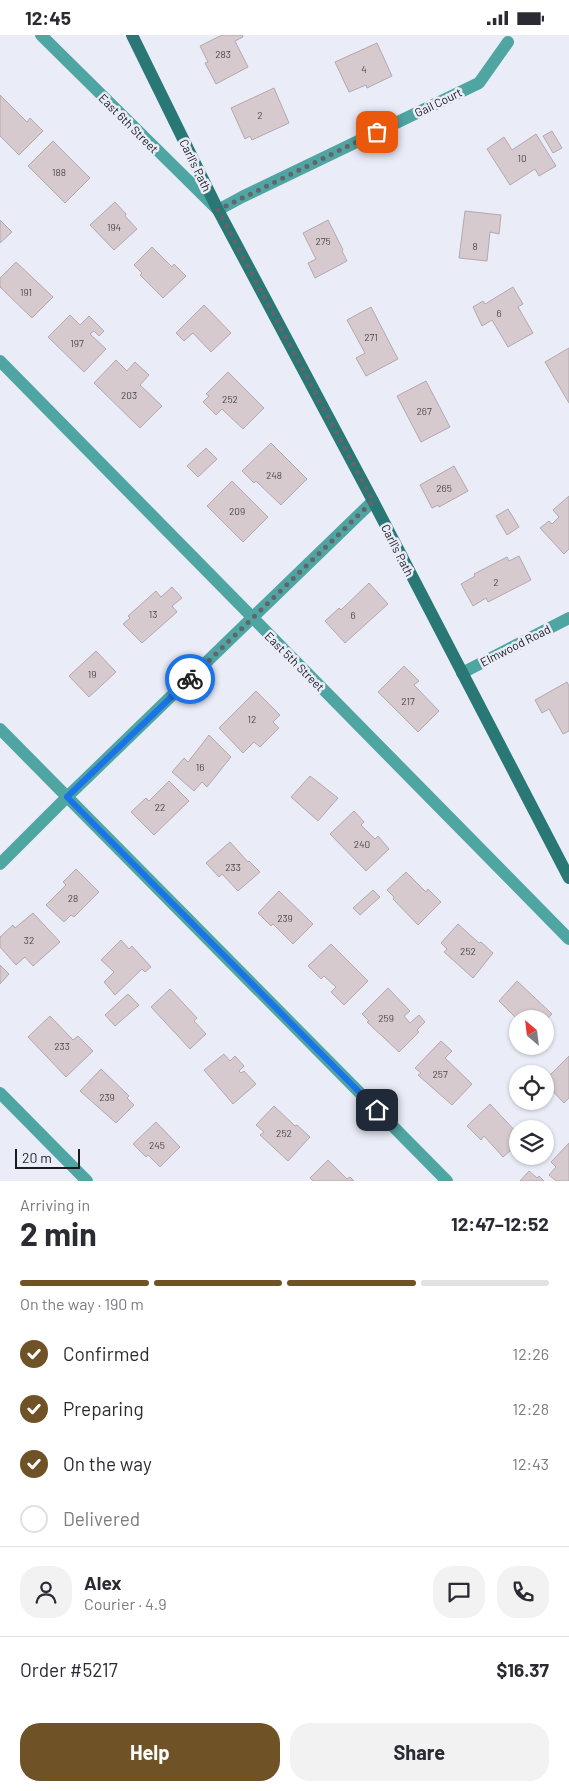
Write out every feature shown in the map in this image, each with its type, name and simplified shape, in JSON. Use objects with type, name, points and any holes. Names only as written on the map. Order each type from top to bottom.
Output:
[{"type":"street","name":"East 6th Street","points":[[40,35],[218,210]]},
{"type":"street","name":"Carll's Path","points":[[132,35],[218,210],[373,501],[569,878]]},
{"type":"street","name":"Gail Court","points":[[218,210],[479,83],[508,42]]},
{"type":"street","name":"East 5th Street","points":[[0,361],[569,939]]},
{"type":"street","points":[[0,865],[67,797],[373,501]]},
{"type":"street","name":"Elmwood Road","points":[[462,673],[569,617]]},
{"type":"street","points":[[0,729],[447,1181]]},
{"type":"street","points":[[0,1093],[87,1181]]},
{"type":"building","points":[[222,35],[242,35],[243,37],[235,41],[248,67],[216,84],[205,63],[208,62],[200,46]]},
{"type":"building","points":[[377,43],[392,76],[367,88],[366,85],[349,92],[335,62]]},
{"type":"building","points":[[274,88],[289,123],[252,140],[250,136],[245,139],[231,108]]},
{"type":"building","points":[[0,95],[27,122],[30,118],[43,131],[19,155],[0,136]]},
{"type":"building","points":[[552,131],[562,148],[553,153],[543,136]]},
{"type":"building","points":[[536,134],[556,166],[539,176],[535,169],[510,185],[487,149],[504,137],[512,150]]},
{"type":"building","points":[[53,141],[90,178],[65,203],[28,166]]},
{"type":"building","points":[[115,202],[137,229],[114,250],[90,225]]},
{"type":"building","points":[[465,211],[501,215],[499,234],[490,232],[487,261],[459,258]]},
{"type":"building","points":[[0,220],[12,232],[0,243]]},
{"type":"building","points":[[328,220],[347,261],[315,278],[308,263],[316,259],[303,233]]},
{"type":"building","points":[[152,247],[172,267],[174,264],[186,276],[163,298],[140,275],[142,273],[134,265]]},
{"type":"building","points":[[16,262],[53,297],[32,318],[0,287],[0,278]]},
{"type":"building","points":[[513,287],[523,304],[518,307],[533,333],[508,347],[492,320],[482,326],[473,307],[483,301],[485,304]]},
{"type":"building","points":[[204,305],[231,333],[211,352],[193,333],[184,341],[176,333]]},
{"type":"building","points":[[371,307],[398,359],[366,376],[356,358],[365,353],[347,320]]},
{"type":"building","points":[[70,315],[80,325],[89,316],[104,331],[99,336],[94,331],[90,334],[106,349],[84,372],[48,337]]},
{"type":"building","points":[[569,348],[569,403],[545,362]]},
{"type":"building","points":[[116,360],[127,371],[135,362],[149,375],[140,385],[162,406],[140,428],[94,383]]},
{"type":"building","points":[[228,372],[264,408],[243,429],[222,409],[216,415],[203,402],[209,396],[206,394]]},
{"type":"building","points":[[426,381],[450,427],[421,442],[397,396]]},
{"type":"building","points":[[271,443],[307,479],[281,505],[256,481],[254,483],[242,471]]},
{"type":"building","points":[[206,448],[217,459],[198,477],[187,466]]},
{"type":"building","points":[[454,466],[468,491],[439,507],[438,505],[432,508],[420,485]]},
{"type":"building","points":[[232,481],[268,517],[243,542],[207,506]]},
{"type":"building","points":[[569,496],[569,549],[564,554],[540,528],[549,521],[552,524],[559,517],[553,510]]},
{"type":"building","points":[[508,509],[519,527],[507,535],[496,516]]},
{"type":"building","points":[[519,556],[531,580],[488,602],[486,598],[473,606],[461,584],[475,576],[474,574],[507,557],[509,561]]},
{"type":"building","points":[[369,583],[388,604],[345,643],[325,621],[339,608],[341,610]]},
{"type":"building","points":[[172,587],[182,598],[172,606],[177,612],[142,643],[123,624],[130,618],[128,616],[156,591],[161,597]]},
{"type":"building","points":[[96,651],[116,672],[89,697],[69,676]]},
{"type":"building","points":[[404,666],[419,681],[414,685],[439,711],[418,732],[378,692]]},
{"type":"building","points":[[567,682],[569,686],[569,731],[563,734],[549,709],[542,713],[535,700]]},
{"type":"building","points":[[256,691],[280,715],[273,722],[279,728],[260,747],[254,742],[243,753],[219,728]]},
{"type":"building","points":[[209,735],[231,757],[207,787],[202,782],[194,791],[172,772],[184,758],[188,762]]},
{"type":"building","points":[[310,776],[338,798],[318,821],[291,797]]},
{"type":"building","points":[[169,781],[189,801],[154,835],[131,812],[146,798],[149,801]]},
{"type":"building","points":[[354,811],[364,822],[361,825],[375,839],[378,836],[389,849],[366,871],[330,834]]},
{"type":"building","points":[[230,842],[260,872],[238,891],[222,874],[219,877],[206,863]]},
{"type":"building","points":[[76,869],[99,892],[74,917],[71,915],[64,922],[46,905],[66,885],[63,882]]},
{"type":"building","points":[[406,872],[426,892],[428,889],[441,902],[418,925],[387,890]]},
{"type":"building","points":[[373,890],[380,897],[360,915],[353,908]]},
{"type":"building","points":[[279,891],[313,924],[293,944],[273,924],[271,926],[258,913]]},
{"type":"building","points":[[33,913],[60,942],[33,966],[25,957],[16,965],[0,947],[0,937],[13,925],[15,928]]},
{"type":"building","points":[[458,924],[493,953],[473,978],[444,952],[447,949],[441,943]]},
{"type":"building","points":[[121,940],[129,949],[132,946],[151,967],[145,972],[142,969],[115,995],[104,982],[114,972],[101,960]]},
{"type":"building","points":[[331,944],[368,981],[344,1005],[331,992],[336,987],[324,976],[321,979],[308,966]]},
{"type":"building","points":[[0,965],[9,974],[0,984]]},
{"type":"building","points":[[517,981],[548,1010],[509,1011],[499,1001]]},
{"type":"building","points":[[388,988],[410,1011],[404,1016],[410,1023],[419,1015],[425,1022],[417,1030],[419,1032],[399,1052],[367,1022],[369,1021],[362,1014]]},
{"type":"building","points":[[170,989],[197,1018],[194,1021],[206,1034],[190,1049],[151,1007]]},
{"type":"building","points":[[128,994],[139,1005],[115,1026],[105,1015]]},
{"type":"building","points":[[50,1016],[73,1040],[78,1036],[93,1051],[66,1077],[28,1037]]},
{"type":"building","points":[[441,1041],[452,1051],[445,1058],[472,1084],[452,1105],[418,1075],[421,1073],[415,1068]]},
{"type":"building","points":[[224,1054],[230,1061],[235,1056],[244,1066],[239,1071],[241,1073],[244,1071],[256,1084],[233,1104],[204,1070]]},
{"type":"building","points":[[569,1056],[569,1098],[564,1103],[554,1092],[554,1071]]},
{"type":"building","points":[[101,1069],[129,1096],[127,1098],[134,1105],[116,1123],[80,1091]]},
{"type":"building","points":[[490,1104],[509,1124],[509,1152],[503,1157],[484,1136],[481,1140],[467,1126]]},
{"type":"building","points":[[274,1106],[310,1137],[288,1161],[260,1135],[264,1132],[256,1125]]},
{"type":"building","points":[[156,1122],[180,1147],[160,1167],[133,1144]]},
{"type":"building","points":[[569,1143],[569,1181],[556,1181],[549,1175],[556,1167],[554,1159]]},
{"type":"building","points":[[328,1160],[347,1179],[350,1177],[354,1181],[313,1181],[310,1178]]},
{"type":"building","points":[[529,1171],[537,1178],[539,1176],[544,1181],[520,1181]]},
{"type":"way so far","points":[[190,679],[373,501],[218,210],[377,132]]},
{"type":"route","points":[[190,679],[67,797],[377,1110]]}]
